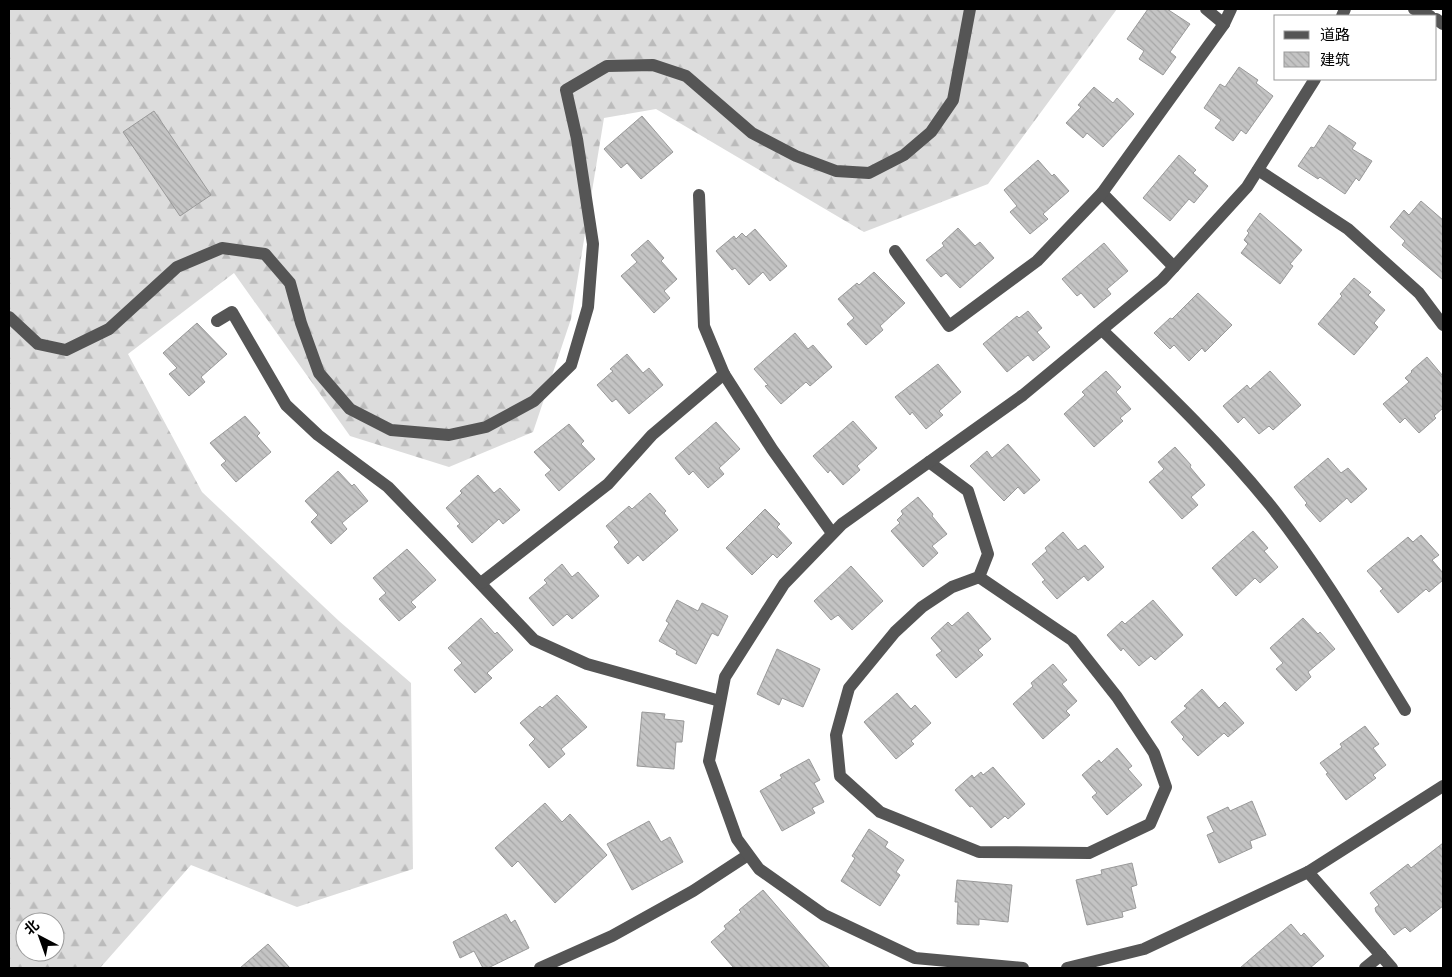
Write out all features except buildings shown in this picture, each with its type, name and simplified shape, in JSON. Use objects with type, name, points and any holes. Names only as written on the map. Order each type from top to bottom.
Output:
[{"type":"street","points":[[9,316],[38,344],[66,350],[109,329],[177,267],[222,248],[265,254],[290,283],[301,323],[319,373],[350,409],[391,430],[449,435],[486,427],[534,401],[571,365],[588,307],[593,244],[577,139],[566,90],[607,66],[653,65],[686,76],[752,132],[796,156],[836,171],[869,173],[904,155],[930,132],[953,100],[970,9]]},
{"type":"street","points":[[1206,9],[1224,24]]},
{"type":"street","points":[[895,251],[949,326],[1037,262],[1102,193],[1224,24],[1232,9]]},
{"type":"street","points":[[1414,9],[1428,15]]},
{"type":"street","points":[[1023,968],[915,958],[824,915],[759,869],[737,839],[709,761],[725,677],[784,584],[842,524],[1024,395],[1162,280],[1247,187],[1315,80]]},
{"type":"street","points":[[1258,170],[1348,229],[1419,293],[1443,325]]},
{"type":"street","points":[[1102,193],[1174,267]]},
{"type":"street","points":[[699,195],[704,326],[724,374],[772,449],[832,534]]},
{"type":"street","points":[[217,321],[232,312],[286,405],[325,441],[388,487],[534,640],[587,664],[720,702]]},
{"type":"street","points":[[1102,330],[1190,415],[1269,504],[1319,571],[1405,710]]},
{"type":"street","points":[[481,583],[608,484],[652,435],[724,374]]},
{"type":"street","points":[[929,462],[968,491],[988,554],[979,577],[952,587],[922,606],[894,632],[849,688],[836,735],[840,776],[880,812],[980,852],[1089,854],[1150,824],[1166,787],[1154,753],[1117,697],[1072,640],[979,577]]},
{"type":"street","points":[[1067,968],[1144,949],[1308,872],[1443,786]]},
{"type":"street","points":[[540,968],[612,936],[692,891],[748,855]]},
{"type":"street","points":[[1308,872],[1392,968]]},
{"type":"street","points":[[1366,968],[1381,955]]},
{"type":"green space","points":[[9,9],[1117,9],[988,184],[864,232],[656,109],[604,118],[571,319],[533,432],[449,467],[350,436],[234,273],[128,354],[202,492],[339,621],[411,683],[413,869],[297,907],[191,865],[100,968],[9,968]]}]
